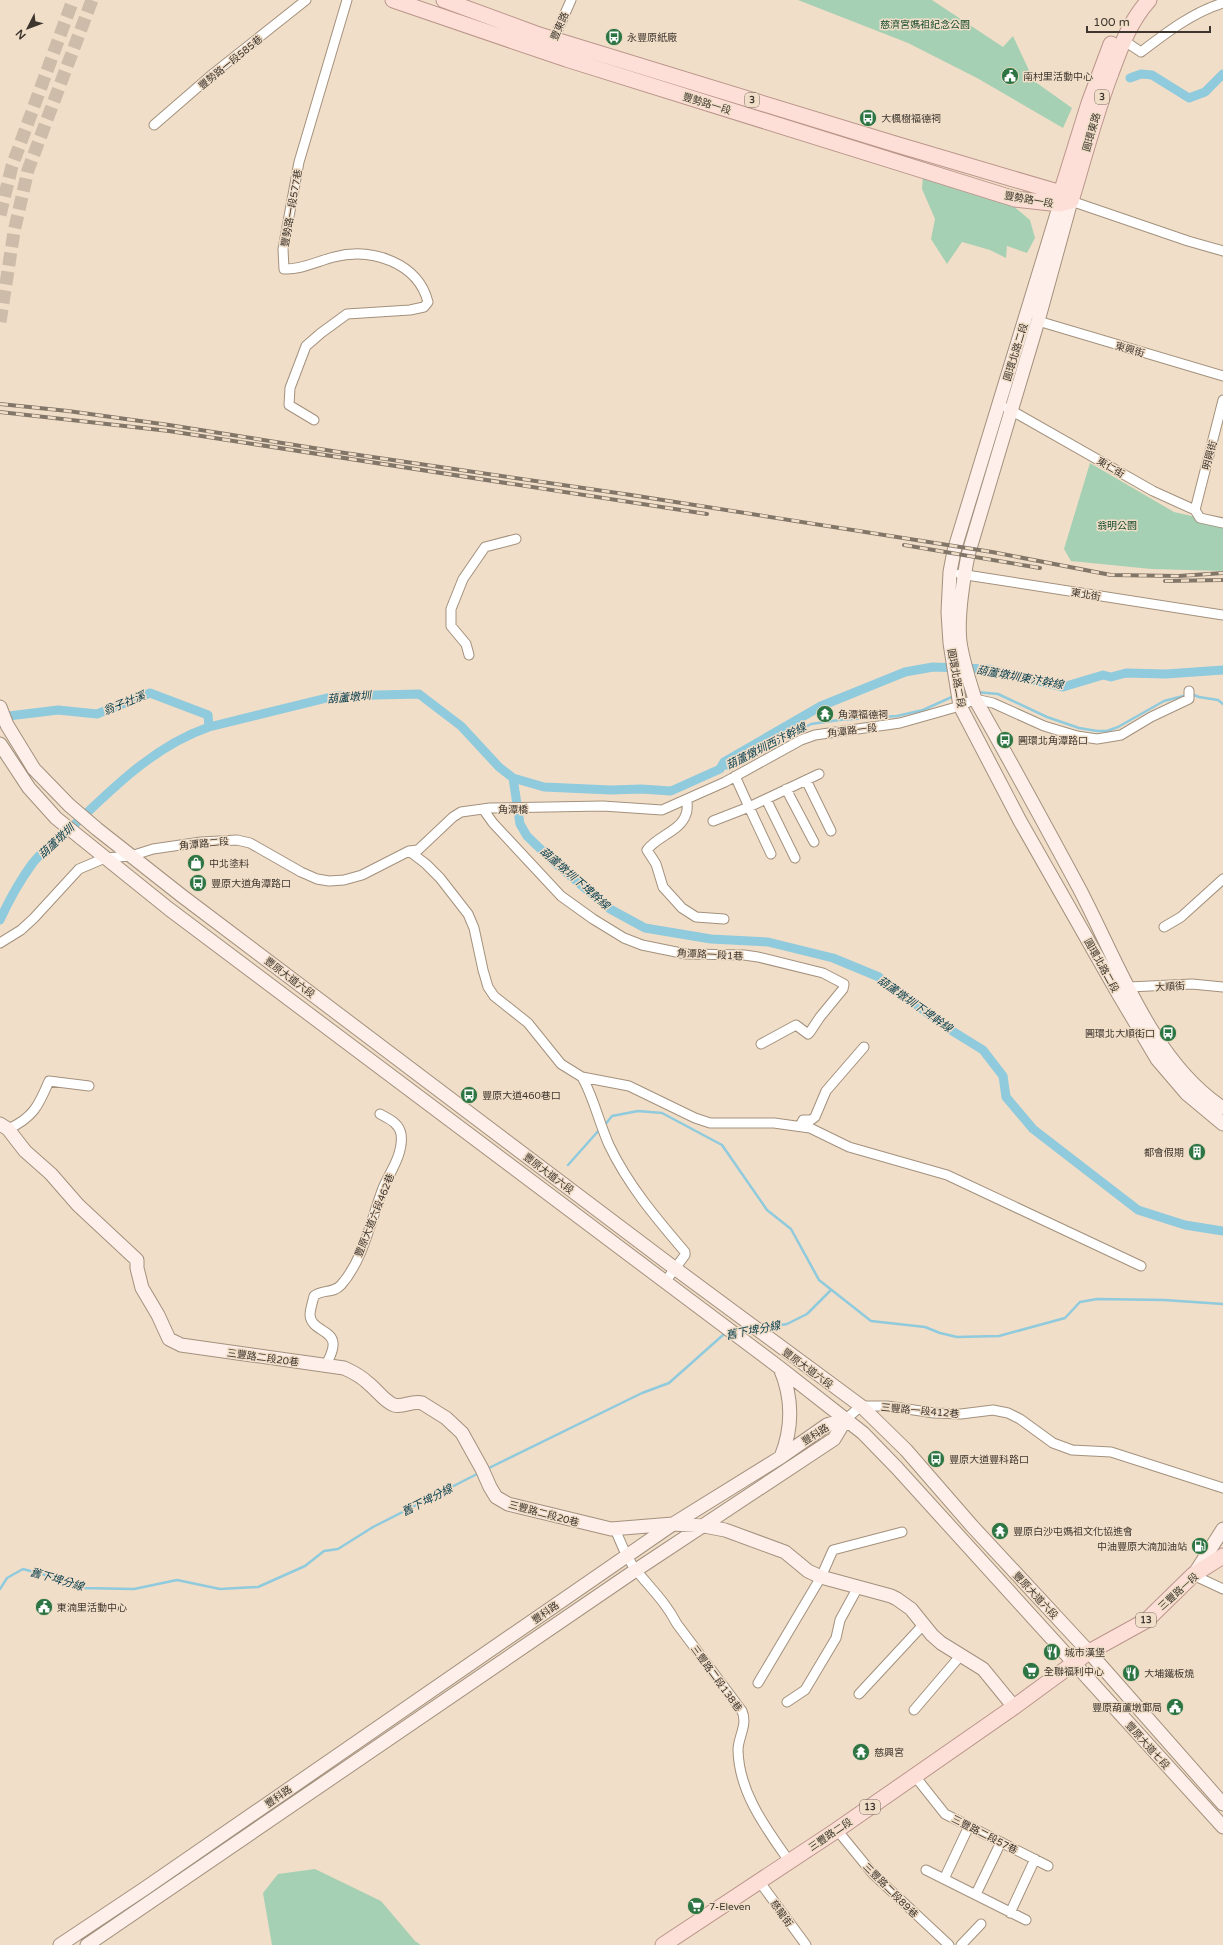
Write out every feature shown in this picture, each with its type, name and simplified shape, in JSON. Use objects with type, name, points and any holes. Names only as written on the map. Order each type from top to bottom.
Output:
[{"type":"main road","name":"豐勢路一段","points":[[392,0],[548,53],[1015,199],[1064,199]]},
{"type":"main road","name":"豐勢路一段","points":[[444,0],[553,38],[895,144],[1064,199]]},
{"type":"main road","name":"圓環東路","points":[[1064,199],[1101,67],[1117,31],[1136,0]]},
{"type":"main road","name":"圓環東路","points":[[1064,199],[1124,38],[1130,24],[1149,0]]},
{"type":"main road","name":"三豐路一段","points":[[1074,1663],[1089,1652],[1147,1620],[1194,1575],[1223,1556]]},
{"type":"main road","name":"三豐路二段","points":[[663,1945],[837,1830],[914,1775],[1014,1707],[1074,1663]]},
{"type":"street","name":"豐勢路一段585巷","points":[[154,125],[214,73],[306,0]]},
{"type":"street","name":"豐勢路一段577巷","points":[[314,420],[289,405],[290,388],[306,346],[347,314],[410,310],[424,307],[428,302],[425,290],[411,272],[400,264],[368,254],[353,253],[293,270],[284,269],[283,249],[299,162],[347,0]]},
{"type":"street","name":"豐東路","points":[[548,53],[553,38],[571,0]]},
{"type":"street","points":[[1124,38],[1128,44],[1141,52],[1164,34],[1209,7],[1223,3]]},
{"type":"street","name":"豐勢路一段","points":[[1064,199],[1188,241],[1223,251]]},
{"type":"street","name":"圓環北路二段","points":[[1064,199],[1038,321],[968,555],[964,574],[955,642],[960,706],[1020,821],[1124,991],[1173,1062],[1196,1087],[1223,1108]]},
{"type":"street","name":"圓環北路二段","points":[[1064,199],[954,551],[950,572],[948,612],[955,642],[975,699],[1079,889],[1124,991],[1166,1071],[1199,1105],[1223,1124]]},
{"type":"street","name":"東興街","points":[[1038,321],[1223,376]]},
{"type":"street","name":"明興街","points":[[1195,510],[1223,400]]},
{"type":"street","name":"東仁街","points":[[1000,404],[1153,491],[1195,510],[1200,518],[1223,523]]},
{"type":"street","points":[[469,655],[466,644],[451,626],[451,609],[463,579],[485,547],[516,539]]},
{"type":"street","name":"東北街","points":[[950,572],[1223,615]]},
{"type":"street","points":[[975,699],[993,703],[1044,726],[1077,736],[1097,739],[1121,735],[1189,695]]},
{"type":"street","name":"角潭路一段","points":[[536,809],[603,806],[662,810],[735,776],[815,735],[900,723],[960,706],[975,699]]},
{"type":"street","name":"豐原大道六段","points":[[0,708],[7,725],[34,769],[69,805],[97,829],[675,1268],[861,1406],[906,1450],[972,1526],[1089,1652]]},
{"type":"street","name":"豐原大道六段","points":[[0,744],[29,788],[57,819],[105,858],[176,914],[780,1368],[863,1433],[897,1468],[1074,1663]]},
{"type":"street","points":[[713,821],[749,807],[818,774]]},
{"type":"street","points":[[735,776],[771,854]]},
{"type":"street","points":[[806,780],[831,831]]},
{"type":"street","points":[[786,789],[814,842]]},
{"type":"street","points":[[687,799],[687,813],[685,818],[673,830],[651,845],[647,850],[656,864],[663,887],[682,908],[696,917],[724,919]]},
{"type":"street","points":[[766,799],[795,858]]},
{"type":"street","name":"角潭橋","points":[[486,809],[536,809]]},
{"type":"street","name":"角潭路二段","points":[[0,942],[21,930],[34,918],[79,869],[105,858],[131,856],[153,850],[201,842],[237,840],[250,843],[317,879],[336,881],[362,875],[409,851],[418,850],[453,817],[461,812],[486,809]]},
{"type":"street","name":"角潭路一段1巷","points":[[486,809],[493,823],[562,896],[593,919],[624,938],[647,947],[686,954],[744,955],[758,957],[830,976],[844,984],[843,989],[808,1034],[796,1025],[761,1044]]},
{"type":"street","points":[[409,851],[426,864],[440,878],[468,914],[474,928],[488,987],[494,996],[528,1023],[561,1064],[582,1077],[629,1086],[695,1118],[710,1123],[774,1123],[800,1126],[825,1134],[849,1147],[947,1175],[1141,1266]]},
{"type":"street","points":[[1164,927],[1181,917],[1223,879]]},
{"type":"street","name":"大順街","points":[[1124,991],[1192,984],[1223,987]]},
{"type":"street","points":[[800,1126],[803,1120],[811,1120],[814,1117],[826,1090],[864,1047]]},
{"type":"street","points":[[582,1077],[608,1143],[619,1164],[649,1211],[685,1252],[685,1255],[665,1282]]},
{"type":"street","points":[[4,1127],[18,1125],[31,1115],[39,1105],[49,1081],[90,1086]]},
{"type":"street","name":"豐原大道六段462巷","points":[[326,1365],[333,1349],[333,1342],[330,1337],[316,1328],[312,1321],[310,1315],[314,1296],[317,1293],[334,1291],[341,1286],[349,1274],[363,1247],[372,1218],[394,1167],[401,1141],[400,1130],[396,1123],[380,1114]]},
{"type":"street","name":"三豐路二段20巷","points":[[4,1127],[25,1151],[51,1174],[78,1205],[137,1260],[137,1268],[142,1288],[171,1341],[181,1345],[326,1365],[354,1372],[367,1381],[393,1405],[401,1405],[416,1401],[422,1403],[451,1421],[462,1433],[496,1497],[508,1504],[582,1523],[615,1529],[673,1524],[704,1526],[725,1530],[785,1552],[808,1571],[821,1577],[891,1596],[911,1609],[923,1625],[941,1643],[983,1669],[1014,1707]]},
{"type":"street","points":[[780,1368],[787,1386],[791,1414],[788,1436],[781,1457]]},
{"type":"street","points":[[846,1419],[861,1406]]},
{"type":"street","name":"三豐路一段412巷","points":[[861,1406],[887,1406],[934,1413],[961,1414],[993,1410],[1008,1413],[1020,1419],[1054,1443],[1072,1450],[1111,1452],[1223,1488]]},
{"type":"street","name":"豐科路","points":[[60,1945],[144,1889],[673,1524],[781,1457],[827,1424],[846,1419]]},
{"type":"street","name":"豐科路","points":[[87,1945],[636,1570],[834,1439],[846,1419]]},
{"type":"street","name":"三豐路二段138巷","points":[[615,1529],[627,1556],[636,1570],[657,1593],[669,1609],[677,1624],[742,1711],[744,1722],[738,1749],[742,1776],[756,1814],[790,1861]]},
{"type":"street","points":[[1223,1529],[1194,1575],[1223,1589]]},
{"type":"street","points":[[758,1683],[821,1577],[833,1550],[902,1532]]},
{"type":"street","points":[[786,1702],[805,1690],[836,1638],[840,1620],[858,1587]]},
{"type":"street","points":[[859,1694],[923,1625]]},
{"type":"street","name":"豐原大道七段","points":[[1089,1652],[1223,1804]]},
{"type":"street","points":[[914,1710],[961,1655]]},
{"type":"street","name":"豐原大道七段","points":[[1074,1663],[1223,1827]]},
{"type":"street","name":"三豐路二段57巷","points":[[914,1775],[945,1814],[1048,1866]]},
{"type":"street","points":[[944,1879],[969,1826]]},
{"type":"street","name":"三豐路二段89巷","points":[[837,1830],[873,1874],[949,1945]]},
{"type":"street","points":[[976,1894],[1001,1842]]},
{"type":"street","points":[[1010,1913],[1035,1859]]},
{"type":"street","points":[[926,1870],[1026,1920]]},
{"type":"street","name":"慈龍街","points":[[759,1881],[806,1945]]},
{"type":"street","points":[[961,1945],[981,1924]]},
{"type":"green space","name":"慈濟宮媽祖紀念公園","points":[[798,0],[932,0],[1003,47],[1013,36],[1034,81],[1072,108],[1063,128],[977,78],[908,43]]},
{"type":"green space","points":[[923,175],[1011,204],[1030,220],[1035,238],[1027,253],[1007,246],[1006,258],[990,250],[962,242],[947,264],[931,239],[935,219],[922,189]]},
{"type":"green space","name":"翁明公園","points":[[1090,463],[1174,512],[1223,523],[1223,571],[1151,569],[1071,561],[1064,549]]},
{"type":"green space","points":[[315,1869],[381,1901],[415,1941],[421,1945],[272,1945],[263,1893],[278,1874]]},
{"type":"waterway","points":[[1130,78],[1141,74],[1152,75],[1189,98],[1205,92],[1223,74]]},
{"type":"waterway","name":"葫蘆墩圳","points":[[0,920],[19,884],[36,859],[119,783],[152,757],[170,745],[209,727],[335,696],[419,694],[461,726],[499,767],[513,778],[544,787],[671,791],[720,769],[724,762],[821,706],[905,672],[933,667],[987,669],[1063,687],[1103,675],[1111,677],[1126,673],[1166,674],[1223,670]]},
{"type":"waterway","name":"葫蘆燉圳西汴幹線","points":[[976,692],[998,694],[1047,717],[1079,728],[1097,731],[1107,731],[1118,727],[1164,701],[1191,694],[1218,700],[1223,704]]},
{"type":"waterway","name":"翁子社溪","points":[[0,717],[58,710],[97,714],[150,693],[208,715],[209,727]]},
{"type":"waterway","name":"葫蘆燉圳西汴幹線","points":[[720,769],[728,768],[811,724],[839,720],[897,716],[923,710],[954,696]]},
{"type":"waterway","name":"葫蘆墩圳下埤幹線","points":[[513,778],[520,824],[527,836],[555,863],[610,909],[645,928],[711,939],[768,942],[833,958],[879,977],[949,1029],[983,1050],[1003,1076],[1006,1097],[1033,1129],[1138,1210],[1185,1225],[1223,1231]]},
{"type":"waterway","points":[[604,1126],[612,1116],[638,1111],[662,1113],[722,1145],[767,1210],[791,1229],[819,1280],[871,1321],[925,1327],[940,1333],[957,1337],[999,1336],[1065,1318],[1080,1302],[1097,1299],[1164,1300],[1223,1304]]},
{"type":"waterway","points":[[568,1165],[600,1129]]},
{"type":"waterway","name":"舊下埤分線","points":[[762,1328],[787,1324],[807,1314],[831,1290]]},
{"type":"waterway","name":"舊下埤分線","points":[[739,1332],[750,1330]]},
{"type":"waterway","name":"舊下埤分線","points":[[487,1469],[642,1393],[669,1383],[726,1334]]},
{"type":"waterway","name":"舊下埤分線","points":[[0,1589],[7,1578],[23,1569],[56,1578],[81,1588],[134,1589],[177,1580],[220,1589],[258,1587],[305,1566],[324,1551],[338,1549],[373,1527],[479,1473]]},
{"type":"tunnel","points":[[0,215],[12,166],[73,0]]},
{"type":"tunnel","points":[[0,322],[14,232],[28,170],[92,0]]},
{"type":"railway","points":[[0,404],[68,411],[169,425],[345,453],[631,495],[992,552],[1111,575],[1179,576],[1223,573]]},
{"type":"railway","points":[[0,412],[169,431],[707,514]]},
{"type":"railway","points":[[904,545],[1040,568]]},
{"type":"railway","points":[[1165,581],[1223,580]]},
{"type":"place","name":"永豐原紙廠","points":[[614,37]]},
{"type":"place","name":"南村里活動中心","points":[[1010,76]]},
{"type":"place","name":"大楓樹福德祠","points":[[868,118]]},
{"type":"place","name":"角潭福德祠","points":[[825,714]]},
{"type":"place","name":"圓環北角潭路口","points":[[1005,740]]},
{"type":"place","name":"中北塗料","points":[[196,863]]},
{"type":"place","name":"豐原大道角潭路口","points":[[198,883]]},
{"type":"place","name":"圓環北大順街口","points":[[1168,1033]]},
{"type":"place","name":"豐原大道460巷口","points":[[469,1095]]},
{"type":"place","name":"都會假期","points":[[1197,1152]]},
{"type":"place","name":"豐原大道豐科路口","points":[[936,1459]]},
{"type":"place","name":"豐原白沙屯媽祖文化協進會","points":[[1000,1531]]},
{"type":"place","name":"中油豐原大湳加油站","points":[[1200,1546]]},
{"type":"place","name":"東湳里活動中心","points":[[44,1607]]},
{"type":"place","name":"城市漢堡","points":[[1052,1652]]},
{"type":"place","name":"全聯福利中心","points":[[1031,1671]]},
{"type":"place","name":"大埔鐵板燒","points":[[1131,1673]]},
{"type":"place","name":"豐原葫蘆墩郵局","points":[[1175,1707]]},
{"type":"place","name":"慈興宮","points":[[861,1752]]},
{"type":"place","name":"7-Eleven","points":[[696,1906]]},
{"type":"water label","name":"葫蘆墩圳東汴幹線","points":[[1020,677]]}]
